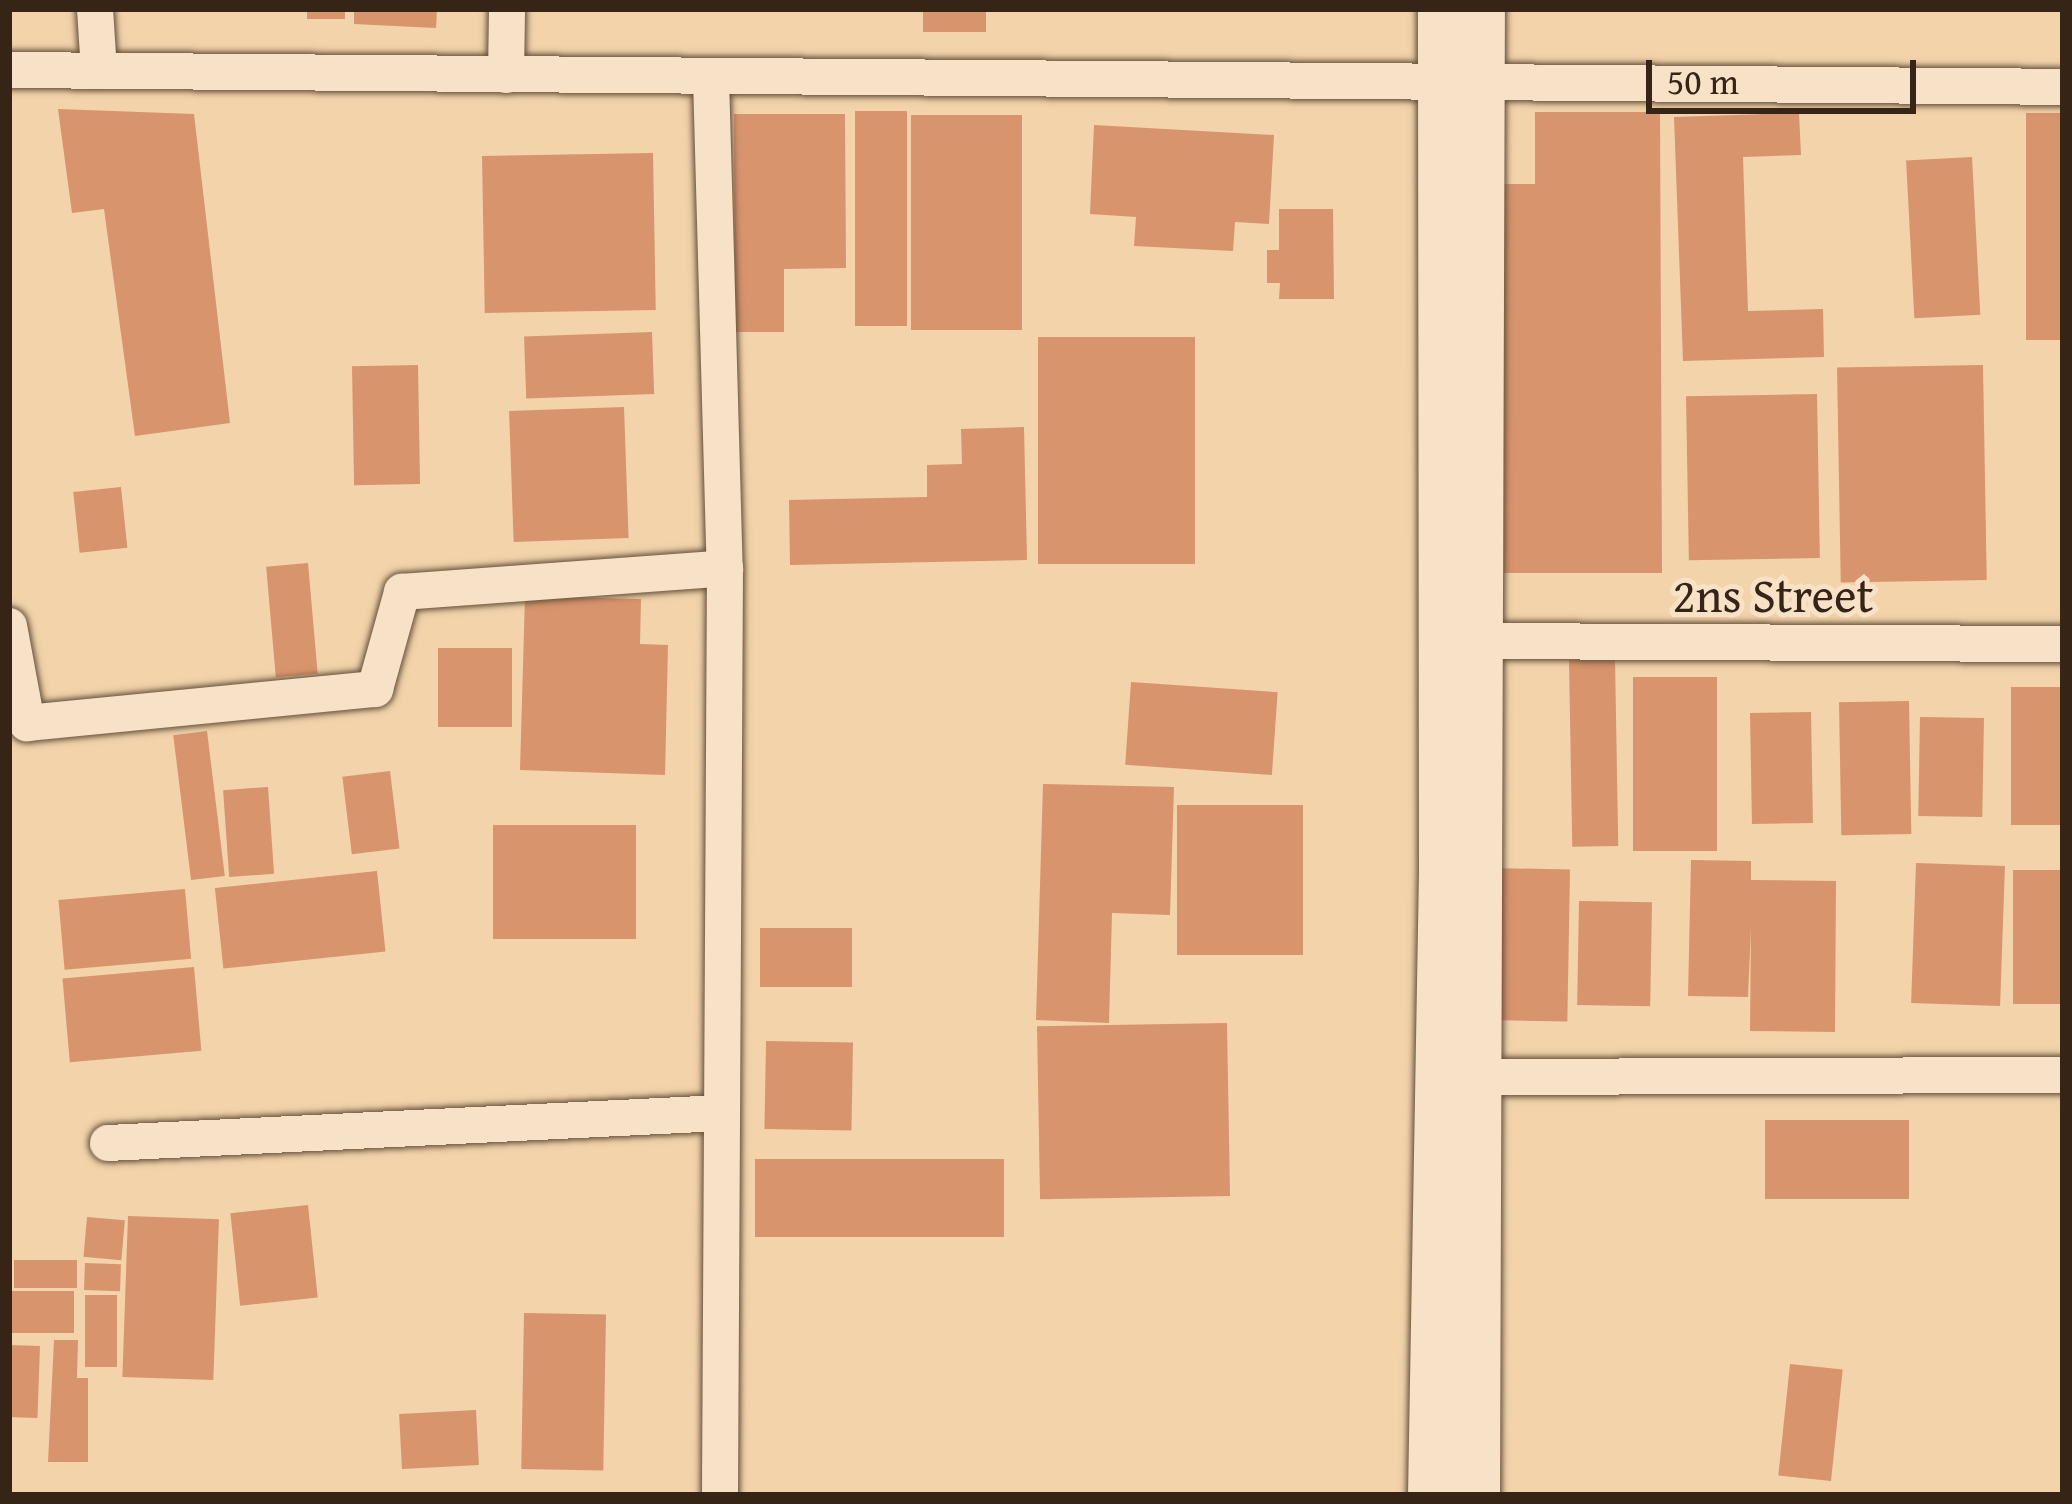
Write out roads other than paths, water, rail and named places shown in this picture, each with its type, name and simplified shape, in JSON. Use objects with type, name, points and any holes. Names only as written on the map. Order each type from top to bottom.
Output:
[{"type":"main road","points":[[1443,9],[1464,86],[1482,641],[1474,1495]]},
{"type":"main road","points":[[1433,1495],[1464,86],[1479,9]]},
{"type":"street","points":[[95,9],[99,71]]},
{"type":"street","points":[[506,75],[507,9]]},
{"type":"street","points":[[9,70],[1464,86],[2063,87]]},
{"type":"street","points":[[711,78],[725,568],[720,1495]]},
{"type":"street","points":[[9,626],[27,723],[375,689],[402,592],[725,568]]},
{"type":"street","name":"2ns Street","points":[[1482,641],[2063,644]]},
{"type":"street","points":[[1477,1077],[2063,1076]]},
{"type":"street","points":[[109,1143],[722,1113]]}]
